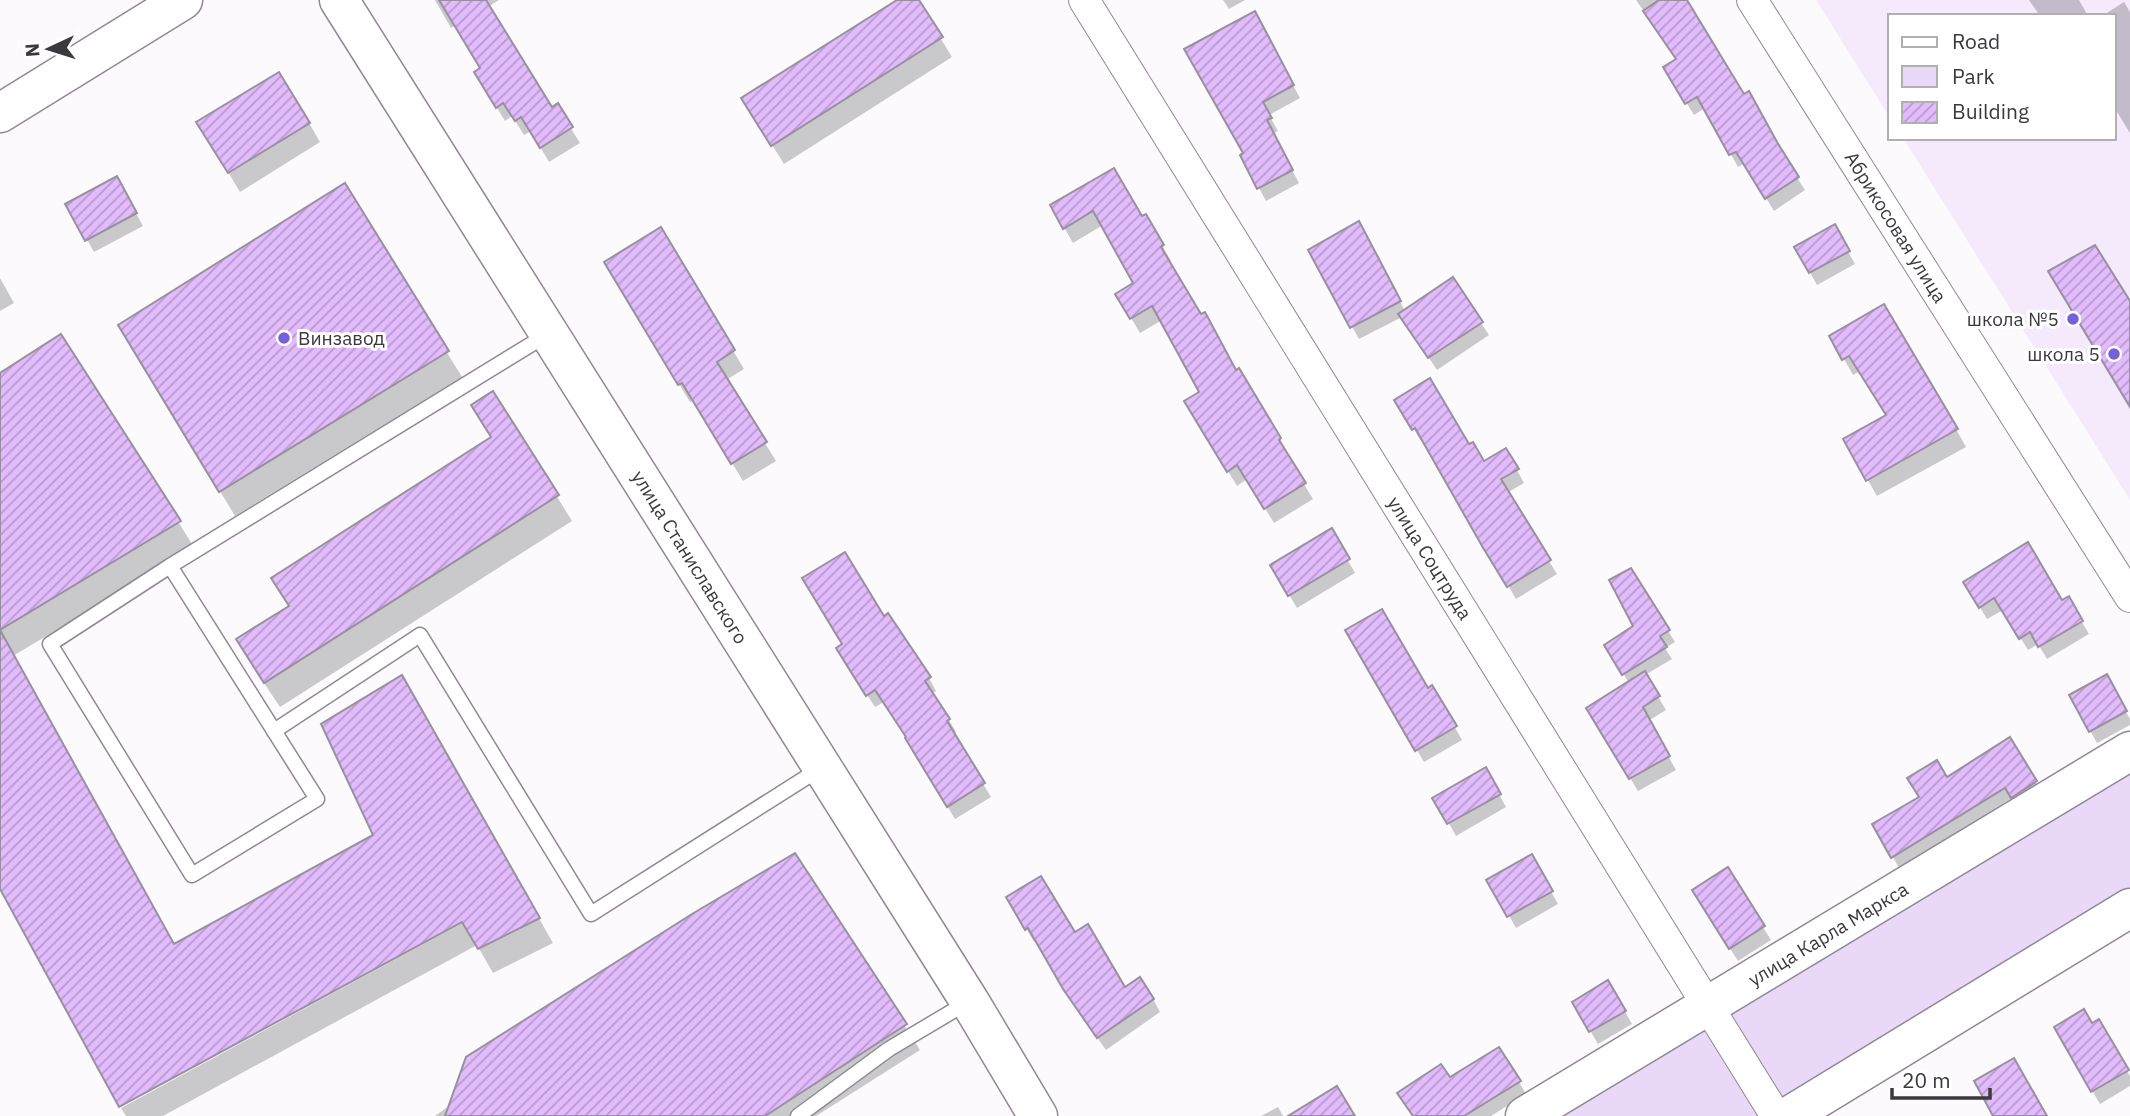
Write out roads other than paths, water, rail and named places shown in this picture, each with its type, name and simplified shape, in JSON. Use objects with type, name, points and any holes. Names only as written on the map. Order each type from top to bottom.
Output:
[{"type":"main road","points":[[0,113],[183,0]]},
{"type":"main road","name":"улица Станиславского","points":[[339,0],[970,1002],[1038,1116]]},
{"type":"main road","name":"улица Карла Маркса","points":[[1525,1116],[2130,751]]},
{"type":"main road","points":[[1789,1116],[2130,908]]},
{"type":"street","name":"улица Соцтруда","points":[[1084,0],[1776,1116]]},
{"type":"street","name":"Абрикосовая улица","points":[[1752,0],[2130,597]]},
{"type":"lane","points":[[170,566],[317,799],[192,875],[50,644],[170,566],[549,334]]},
{"type":"lane","points":[[274,731],[420,635],[591,914],[822,768]]},
{"type":"lane","points":[[798,1116],[889,1049],[970,1002]]},
{"type":"place","name":"школа №5","points":[[2073,319]]},
{"type":"place","name":"Винзавод","points":[[284,338]]},
{"type":"place","name":"школа 5","points":[[2114,354]]}]
